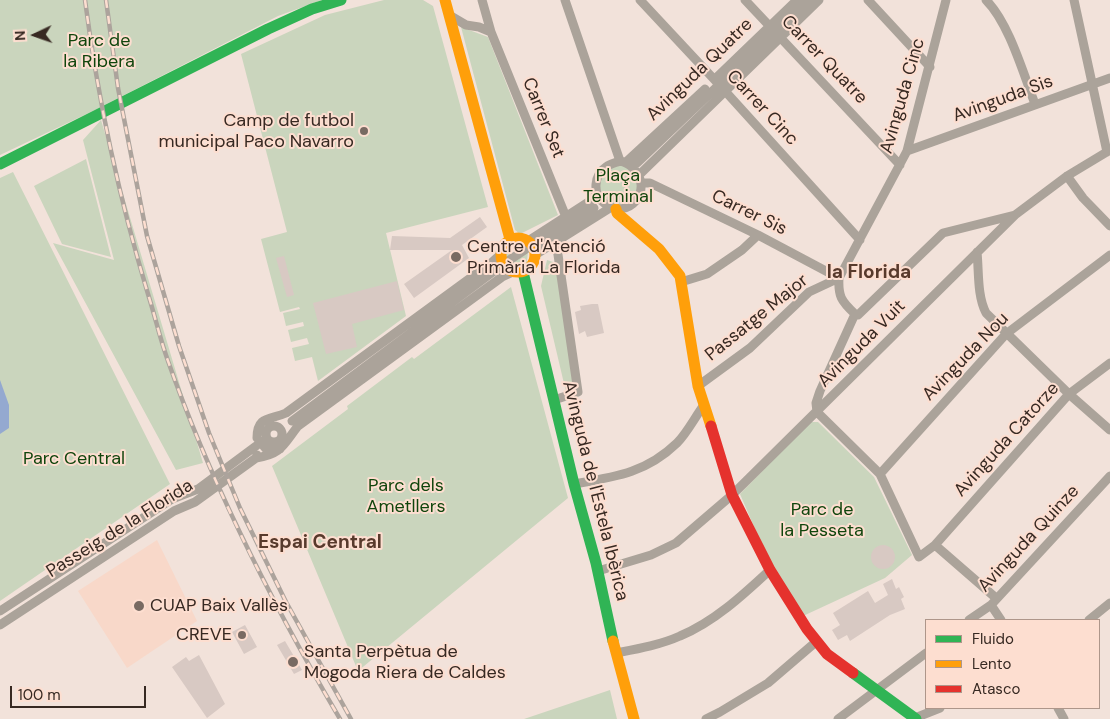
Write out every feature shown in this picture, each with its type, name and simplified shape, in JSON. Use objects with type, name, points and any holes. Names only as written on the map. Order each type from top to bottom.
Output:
[{"type":"main road","points":[[0,164],[268,29],[312,9],[341,0]]},
{"type":"main road","points":[[445,0],[510,239]]},
{"type":"main road","points":[[613,209],[659,249],[680,276],[698,386],[732,495],[770,570],[807,629],[827,654],[916,719]]},
{"type":"main road","points":[[518,237],[531,247],[534,262],[530,267],[509,265],[505,243],[510,239],[518,237]]},
{"type":"main road","name":"Avinguda de l'Estela Ibèrica","points":[[509,265],[554,400],[634,719]]},
{"type":"street","name":"Carrer Set","points":[[482,0],[491,32],[566,217]]},
{"type":"street","points":[[531,247],[556,241],[613,209],[626,208],[635,203],[641,192],[641,179],[623,162],[565,0]]},
{"type":"street","name":"Carrer Cinc","points":[[640,0],[860,240]]},
{"type":"street","name":"Carrer Quatre","points":[[745,0],[900,164]]},
{"type":"street","name":"Avinguda Quatre","points":[[775,32],[796,0]]},
{"type":"street","name":"Avinguda Quatre","points":[[637,163],[808,0]]},
{"type":"street","name":"Avinguda Quatre","points":[[623,162],[719,85],[775,32],[819,0]]},
{"type":"street","points":[[868,0],[930,67]]},
{"type":"street","name":"Avinguda Cinc","points":[[839,278],[907,151],[946,0]]},
{"type":"street","points":[[986,0],[994,8],[1008,35],[1035,104]]},
{"type":"street","points":[[1074,0],[1108,151]]},
{"type":"street","points":[[449,15],[466,25],[480,27],[491,32]]},
{"type":"street","name":"Avinguda Sis","points":[[907,151],[1110,78]]},
{"type":"street","name":"Avinguda Quatre","points":[[641,179],[719,85]]},
{"type":"street","name":"Avinguda Vuit","points":[[598,571],[651,555],[676,544],[732,495],[1015,215],[1067,176],[1108,151]]},
{"type":"street","points":[[613,209],[601,201],[596,191],[596,181],[605,167],[623,162]]},
{"type":"street","points":[[1067,176],[1083,198],[1110,226]]},
{"type":"street","name":"Carrer Sis","points":[[641,179],[758,235],[839,278]]},
{"type":"street","points":[[292,421],[509,265],[566,217],[590,201],[596,191]]},
{"type":"street","points":[[531,247],[594,208]]},
{"type":"street","points":[[855,314],[858,315],[943,233],[1015,215]]},
{"type":"street","points":[[681,282],[707,274],[742,250],[758,235]]},
{"type":"street","points":[[554,400],[578,392],[556,241]]},
{"type":"street","points":[[977,252],[983,307],[986,313],[1069,394],[1110,430]]},
{"type":"street","name":"Avinguda Nou","points":[[880,474],[1006,334],[1110,255]]},
{"type":"street","points":[[278,417],[491,263],[509,265]]},
{"type":"street","name":"Passeig de la Florida","points":[[0,625],[174,511],[195,502],[256,458],[268,456],[280,448],[288,442],[290,436],[305,420],[502,277],[509,265]]},
{"type":"street","points":[[839,278],[838,293],[844,304],[855,314]]},
{"type":"street","name":"Passatge Major","points":[[698,386],[750,348],[809,292],[839,278]]},
{"type":"street","points":[[855,314],[820,391],[816,403],[817,412],[880,474],[919,557],[935,545],[993,602],[1001,619]]},
{"type":"street","name":"Avinguda Catorze","points":[[935,545],[1069,394],[1110,363]]},
{"type":"street","points":[[574,484],[636,471],[662,456],[678,442],[704,405]]},
{"type":"street","points":[[280,448],[270,450],[257,438],[260,424],[272,417],[283,419],[288,424],[290,436]]},
{"type":"street","name":"Passeig de la Florida","points":[[0,610],[172,499],[198,489],[263,443],[280,440],[283,434],[282,428]]},
{"type":"street","name":"Passeig de la Florida","points":[[256,458],[263,443]]},
{"type":"street","name":"Avinguda Quinze","points":[[971,619],[993,602],[1110,476]]},
{"type":"street","points":[[616,653],[679,636],[705,623],[770,570]]},
{"type":"street","points":[[1090,619],[1110,603]]},
{"type":"street","points":[[706,719],[768,683],[817,641]]},
{"type":"street","points":[[838,719],[925,654]]},
{"type":"street","points":[[916,719],[938,709]]},
{"type":"shaded area","name":"CUAP Baix Vallès","points":[[157,540],[197,621],[127,668],[78,591]]},
{"type":"green space","name":"Parc de la Ribera","points":[[0,0],[322,0],[278,16],[97,109],[0,155]]},
{"type":"green space","name":"Camp de futbol municipal Paco Navarro","points":[[384,0],[423,0],[433,6],[488,207],[386,233],[406,316],[318,381],[312,357],[295,361],[292,348],[309,344],[307,338],[291,342],[288,330],[304,326],[303,322],[286,326],[283,313],[300,309],[299,307],[280,312],[261,239],[287,232],[241,54],[325,15]]},
{"type":"green space","points":[[461,27],[488,37],[558,215],[520,234],[515,230]]},
{"type":"green space","points":[[101,120],[203,463],[176,470],[53,243],[114,260],[83,140]]},
{"type":"green space","points":[[86,159],[111,257],[62,244],[34,186]]},
{"type":"green space","name":"Plaça Terminal","points":[[620,161],[642,183],[626,208],[601,201],[599,174]]},
{"type":"green space","name":"Parc Central","points":[[13,172],[170,484],[0,601],[0,178]]},
{"type":"green space","points":[[528,252],[527,261],[530,267],[519,272],[511,271],[505,265],[501,254]]},
{"type":"green space","points":[[547,260],[553,262],[554,268],[558,271],[575,390],[566,392],[541,286]]},
{"type":"green space","name":"Parc dels Ametllers","points":[[511,287],[568,498],[358,671],[272,466],[348,409],[347,406],[412,357],[414,359]]},
{"type":"green space","name":"Parc de la Pesseta","points":[[810,422],[818,422],[874,477],[912,555],[885,578],[803,616],[764,550],[740,494]]},
{"type":"green space","points":[[610,690],[617,719],[524,719]]},
{"type":"water","points":[[0,380],[9,405],[9,428],[0,434]]},
{"type":"building","name":"Centre d'Atenció Primària La Florida","points":[[480,217],[487,227],[462,245],[469,258],[414,298],[404,284],[452,250],[390,250],[392,236],[450,238]]},
{"type":"building","points":[[284,256],[294,295],[287,297],[276,258]]},
{"type":"building","points":[[397,281],[404,310],[352,324],[357,347],[326,354],[313,303]]},
{"type":"building","points":[[598,304],[604,333],[587,337],[585,331],[579,334],[575,312],[581,310],[580,306]]},
{"type":"building","points":[[883,545],[888,546],[894,552],[894,562],[888,568],[883,569],[878,568],[872,562],[871,557],[872,552],[878,546]]},
{"type":"building","points":[[892,579],[896,589],[899,587],[904,597],[901,599],[905,609],[890,615],[850,641],[847,635],[838,640],[832,630],[840,625],[833,613],[868,591],[875,603],[888,595],[883,584]]},
{"type":"building","points":[[245,625],[257,647],[244,654],[232,632]]},
{"type":"building","name":"Santa Perpètua de Mogoda Riera de Caldes","points":[[285,641],[302,670],[294,674],[277,645]]},
{"type":"building","points":[[199,655],[225,704],[207,718],[172,667],[186,657],[189,661]]},
{"type":"railway","points":[[85,0],[96,75],[110,148],[128,222],[168,361],[204,454],[245,544],[291,633],[340,719]]},
{"type":"railway","points":[[106,0],[118,88],[147,236],[179,346],[209,433],[240,508],[286,602],[351,719]]},
{"type":"traffic: fast","points":[[0,164],[268,29],[312,9],[341,0]]},
{"type":"traffic: fast","points":[[523,272],[574,484],[596,563],[613,641]]},
{"type":"traffic: fast","points":[[853,673],[916,719]]},
{"type":"traffic: slow","points":[[445,0],[510,239]]},
{"type":"traffic: slow","points":[[616,209],[617,213],[659,249],[680,276],[698,386],[711,426]]},
{"type":"traffic: slow","points":[[518,238],[525,239],[530,243],[534,248],[535,255],[534,262],[530,267],[525,271],[518,272],[511,271],[506,267],[502,262],[501,255],[502,248],[506,243],[511,239],[518,238]]},
{"type":"traffic: slow","points":[[613,641],[634,719]]},
{"type":"traffic: jam","points":[[711,426],[732,495],[770,570],[807,629],[827,654],[853,673]]},
{"type":"place","name":"Camp de futbol municipal Paco Navarro","points":[[364,131]]},
{"type":"place","name":"Centre d'Atenció Primària La Florida","points":[[456,257]]},
{"type":"place","name":"CUAP Baix Vallès","points":[[139,606]]},
{"type":"place","name":"CREVE","points":[[242,635]]},
{"type":"place","name":"Santa Perpètua de Mogoda Riera de Caldes","points":[[293,662]]},
{"type":"district","name":"la Florida","points":[[869,273]]},
{"type":"district","name":"Espai Central","points":[[320,543]]}]
